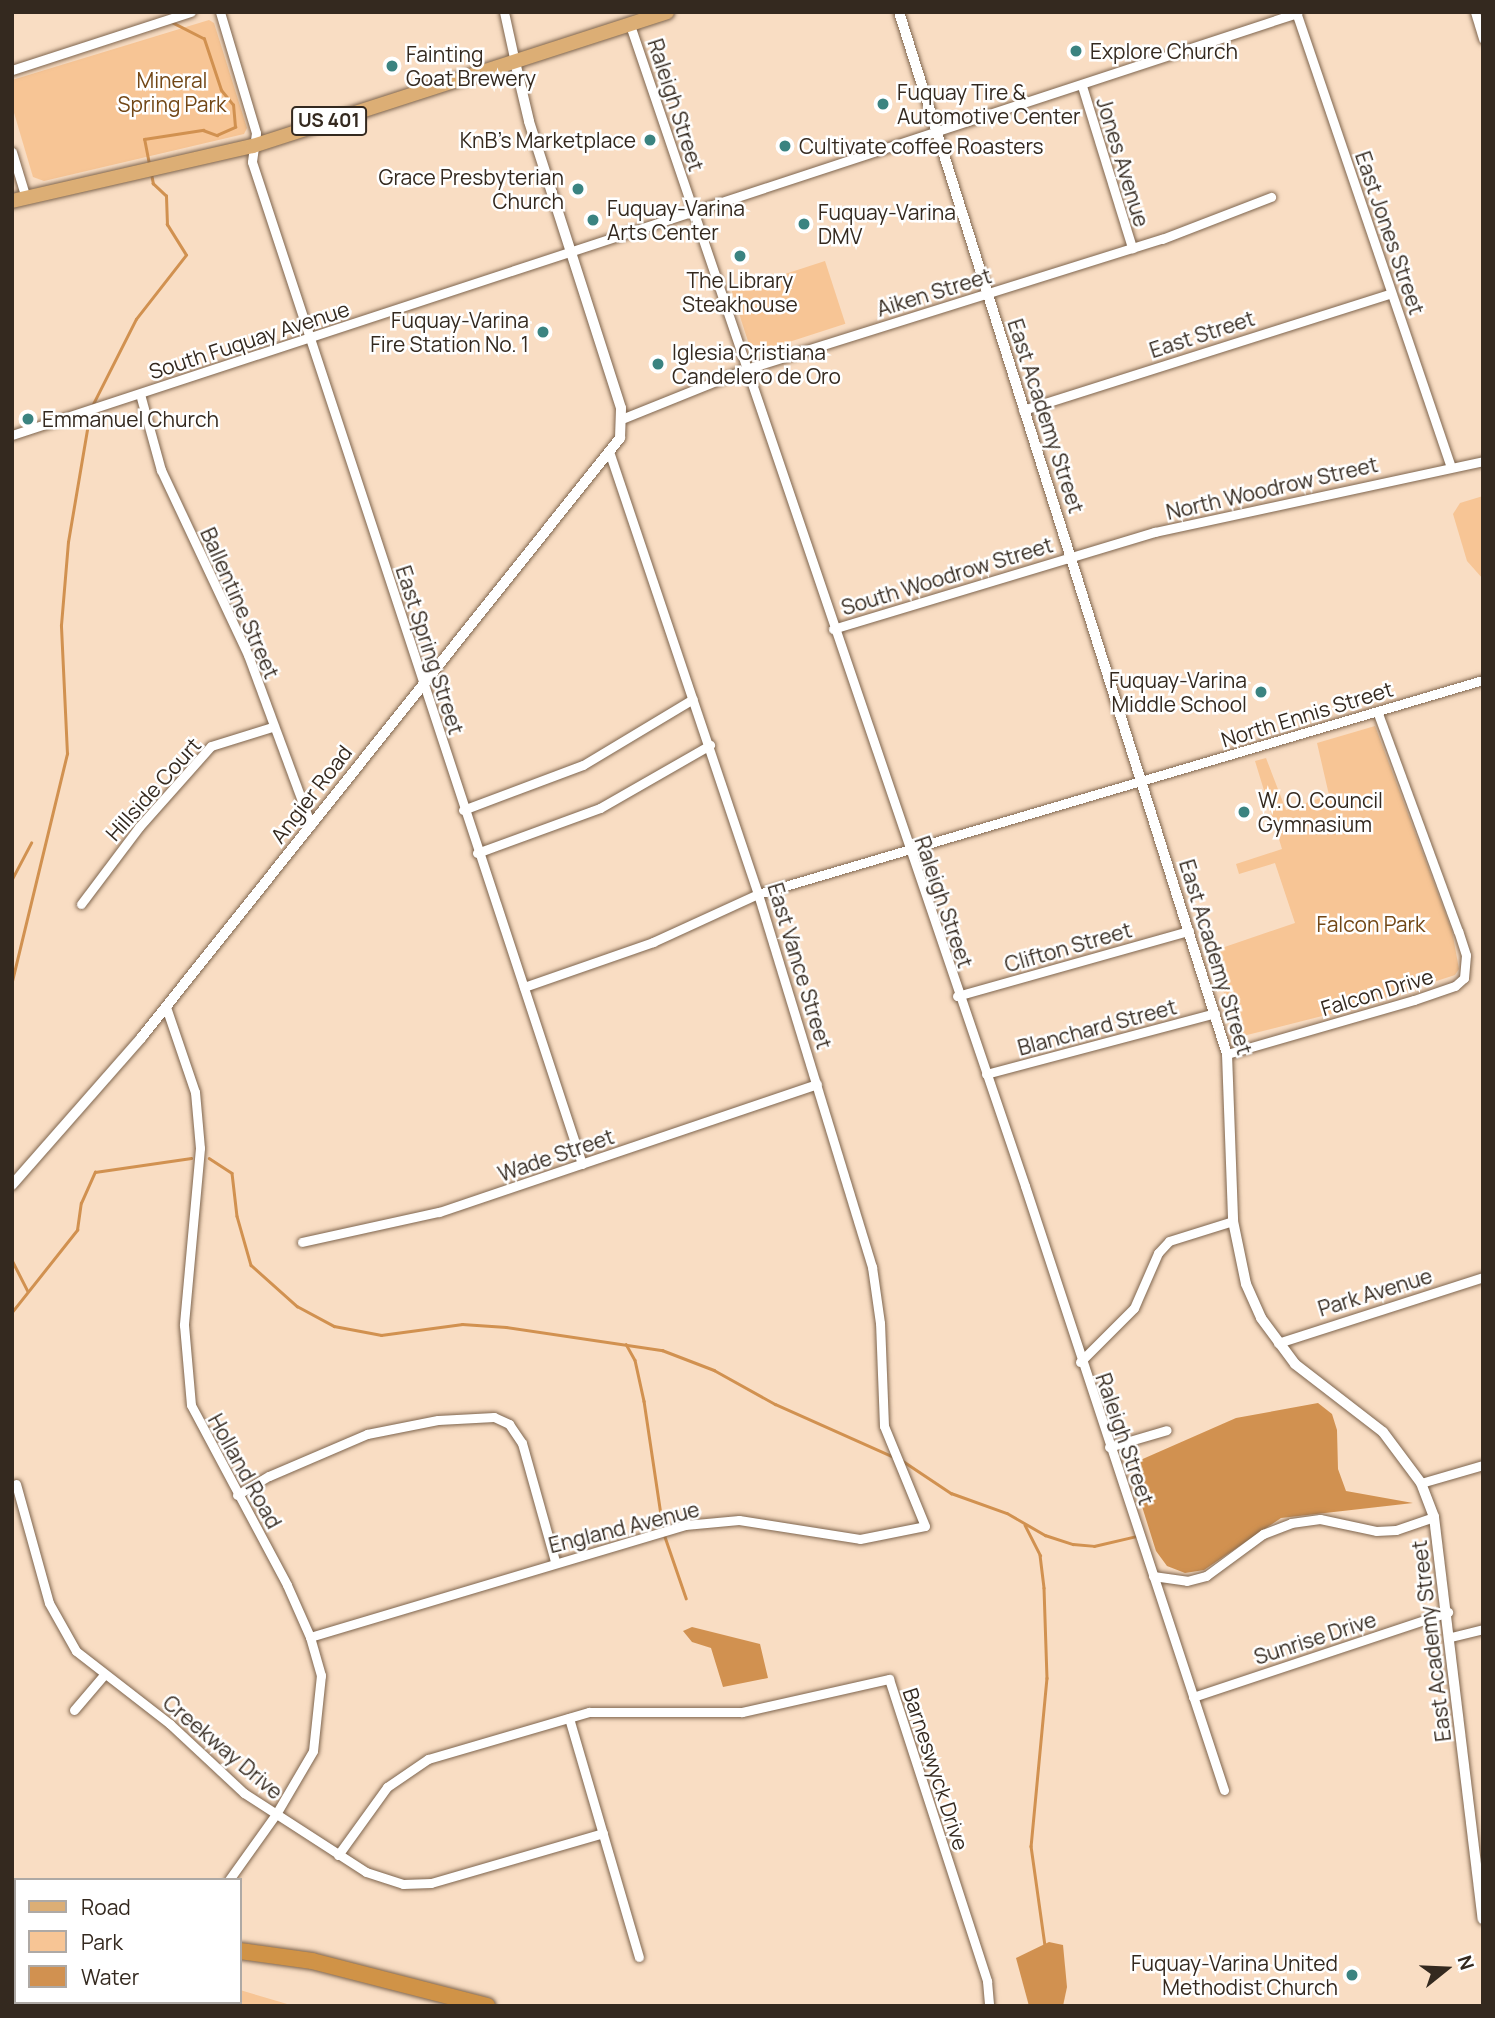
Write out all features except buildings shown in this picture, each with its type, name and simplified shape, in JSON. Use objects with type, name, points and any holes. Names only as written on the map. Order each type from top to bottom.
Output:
[{"type":"highway","points":[[242,1951],[312,1961],[487,2006]]},
{"type":"main road","name":"US 401","points":[[19,200],[253,146],[660,13]]},
{"type":"street","points":[[12,70],[191,12]]},
{"type":"street","name":"East Spring Street","points":[[220,12],[256,133],[252,162],[308,339],[424,681],[477,853],[582,1164]]},
{"type":"street","points":[[504,12],[516,79],[624,418]]},
{"type":"street","name":"East Academy Street","points":[[899,12],[1227,1054],[1233,1221],[1246,1284],[1278,1343],[1314,1381],[1383,1432],[1421,1483],[1434,1517],[1448,1612],[1483,1919]]},
{"type":"street","points":[[1475,12],[1483,39]]},
{"type":"street","name":"South Fuquay Avenue","points":[[12,435],[694,213],[936,131],[1082,86],[1296,13]]},
{"type":"street","name":"East Jones Street","points":[[1296,13],[1450,466]]},
{"type":"street","name":"Raleigh Street","points":[[630,24],[957,996],[986,1074],[1224,1790]]},
{"type":"street","name":"Jones Avenue","points":[[1082,86],[1132,248]]},
{"type":"street","points":[[12,152],[19,200]]},
{"type":"street","name":"Aiken Street","points":[[624,418],[746,369],[1132,248],[1271,197]]},
{"type":"street","name":"East Street","points":[[1023,410],[1391,293]]},
{"type":"street","name":"Ballentine Street","points":[[140,394],[161,470],[248,655],[272,727],[312,825]]},
{"type":"street","name":"Angier Road","points":[[12,1185],[83,1109],[312,825],[620,438],[624,418]]},
{"type":"street","name":"East Vance Street","points":[[609,452],[710,745],[872,1267],[880,1323],[884,1426],[914,1501]]},
{"type":"street","name":"North Woodrow Street","points":[[1070,556],[1155,532],[1483,461]]},
{"type":"street","name":"South Woodrow Street","points":[[834,629],[1070,556]]},
{"type":"street","name":"North Ennis Street","points":[[524,987],[653,942],[758,894],[909,852],[1483,680]]},
{"type":"street","points":[[463,810],[583,765],[693,699]]},
{"type":"street","name":"Falcon Drive","points":[[1227,1054],[1414,1000],[1455,986],[1464,978],[1466,964],[1462,943],[1377,711]]},
{"type":"street","name":"Hillside Court","points":[[81,904],[139,827],[211,746],[272,727]]},
{"type":"street","points":[[477,853],[600,808],[710,745]]},
{"type":"street","name":"Clifton Street","points":[[957,996],[1189,931]]},
{"type":"street","name":"Holland Road","points":[[166,1007],[195,1092],[200,1148],[187,1275],[184,1364],[191,1405],[310,1637],[321,1675],[320,1715],[313,1751],[276,1814],[230,1878]]},
{"type":"street","name":"Blanchard Street","points":[[986,1074],[1215,1013]]},
{"type":"street","name":"Wade Street","points":[[302,1242],[439,1212],[817,1084]]},
{"type":"street","points":[[1080,1362],[1134,1308],[1158,1253],[1169,1241],[1233,1221]]},
{"type":"street","name":"Park Avenue","points":[[1278,1343],[1483,1277]]},
{"type":"street","points":[[237,1495],[269,1476],[367,1434],[438,1420],[494,1417],[509,1424],[522,1443],[555,1561]]},
{"type":"street","points":[[1109,1447],[1167,1430]]},
{"type":"street","points":[[1421,1483],[1483,1465]]},
{"type":"street","name":"Creekway Drive","points":[[16,1484],[61,1630],[103,1675],[170,1724],[244,1793],[338,1855],[384,1880],[431,1883],[603,1833]]},
{"type":"street","name":"England Avenue","points":[[310,1637],[555,1561],[685,1525],[739,1520],[825,1535],[879,1536],[925,1526],[914,1501]]},
{"type":"street","points":[[1153,1576],[1187,1581],[1206,1576],[1263,1534],[1292,1524],[1320,1519],[1376,1531],[1434,1517]]},
{"type":"street","name":"Sunrise Drive","points":[[1193,1697],[1448,1612]]},
{"type":"street","points":[[1451,1637],[1483,1629]]},
{"type":"street","points":[[74,1710],[103,1675]]},
{"type":"street","name":"Barneswyck Drive","points":[[338,1855],[366,1811],[412,1767],[589,1712],[742,1712],[889,1679],[987,1981],[989,2006]]},
{"type":"street","points":[[569,1717],[639,1957]]},
{"type":"green space","name":"Mineral Spring Park","points":[[209,20],[214,23],[247,128],[244,134],[44,181],[33,177],[12,106],[12,80]]},
{"type":"green space","points":[[825,261],[845,324],[752,354],[732,291]]},
{"type":"green space","points":[[1483,496],[1483,579],[1467,561],[1453,514],[1460,503]]},
{"type":"green space","name":"Falcon Park","points":[[1375,726],[1452,931],[1459,969],[1455,975],[1354,1008],[1239,1037],[1210,952],[1295,923],[1275,863],[1239,874],[1236,864],[1282,849],[1255,761],[1266,758],[1286,810],[1329,795],[1317,743]]},
{"type":"green space","points":[[242,1991],[294,2006],[181,2006],[242,2004]]},
{"type":"water","points":[[1318,1403],[1332,1414],[1337,1430],[1338,1469],[1346,1491],[1413,1503],[1281,1518],[1204,1570],[1185,1573],[1167,1566],[1156,1551],[1129,1465],[1236,1418]]},
{"type":"water","points":[[692,1627],[760,1644],[768,1678],[723,1687],[711,1648],[692,1642],[683,1631]]},
{"type":"water","points":[[1049,1942],[1063,1945],[1067,1987],[1063,2006],[1029,2006],[1016,1958]]},
{"type":"waterway","points":[[149,164],[144,139],[203,130],[217,135],[235,127],[233,105],[221,90],[204,39],[172,23]]},
{"type":"waterway","points":[[92,406],[136,319],[186,255],[167,225],[166,196],[153,184],[151,174]]},
{"type":"waterway","points":[[12,981],[67,754],[61,625],[68,542],[90,412]]},
{"type":"waterway","points":[[12,879],[31,843]]},
{"type":"waterway","points":[[12,1312],[77,1230],[81,1203],[95,1172],[191,1158]]},
{"type":"waterway","points":[[209,1158],[232,1173],[237,1216],[251,1265],[297,1306],[334,1326],[381,1335],[462,1324],[506,1327],[662,1350],[714,1370],[775,1404],[894,1457]]},
{"type":"waterway","points":[[12,1260],[27,1290]]},
{"type":"waterway","points":[[626,1344],[635,1360],[644,1401],[663,1528]]},
{"type":"waterway","points":[[903,1461],[951,1493],[1007,1513],[1045,1535],[1073,1544],[1094,1546],[1137,1536]]},
{"type":"waterway","points":[[1025,1525],[1040,1555],[1044,1588],[1047,1678],[1031,1846],[1045,1946]]},
{"type":"waterway","points":[[664,1534],[686,1598]]},
{"type":"place","name":"Explore Church","points":[[1076,51]]},
{"type":"place","name":"Fainting Goat Brewery","points":[[392,66]]},
{"type":"place","name":"Fuquay Tire & Automotive Center","points":[[883,104]]},
{"type":"place","name":"KnB's Marketplace","points":[[650,140]]},
{"type":"place","name":"Cultivate coffee Roasters","points":[[785,146]]},
{"type":"place","name":"Grace Presbyterian Church","points":[[578,189]]},
{"type":"place","name":"Fuquay-Varina Arts Center","points":[[593,220]]},
{"type":"place","name":"Fuquay-Varina DMV","points":[[804,224]]},
{"type":"place","name":"The Library Steakhouse","points":[[740,256]]},
{"type":"place","name":"Fuquay-Varina Fire Station No. 1","points":[[543,332]]},
{"type":"place","name":"Iglesia Cristiana Candelero de Oro","points":[[658,364]]},
{"type":"place","name":"Emmanuel Church","points":[[28,419]]},
{"type":"place","name":"Fuquay-Varina Middle School","points":[[1261,692]]},
{"type":"place","name":"W. O. Council Gymnasium","points":[[1244,812]]},
{"type":"place","name":"Fuquay-Varina United Methodist Church","points":[[1352,1975]]}]
